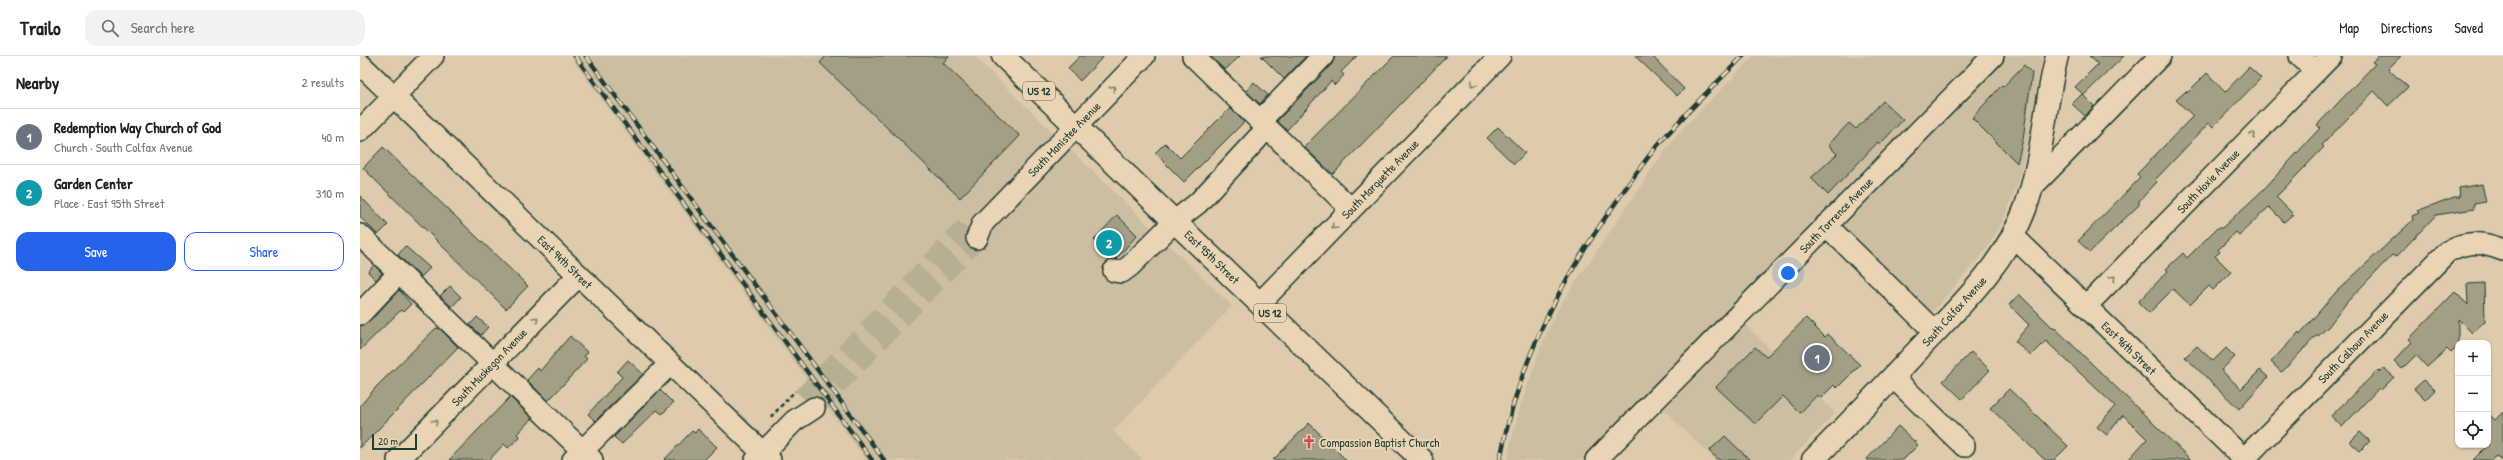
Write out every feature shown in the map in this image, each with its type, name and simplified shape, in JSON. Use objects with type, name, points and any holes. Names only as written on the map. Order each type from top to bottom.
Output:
[{"type":"main road","name":"East 95th Street","points":[[1003,56],[1422,460]]},
{"type":"main road","name":"South Colfax Avenue","points":[[1814,460],[1968,298],[2013,236],[2032,187],[2044,135],[2050,84],[2057,56]]},
{"type":"street","points":[[360,131],[433,56]]},
{"type":"street","name":"South Manistee Avenue","points":[[976,230],[1144,56]]},
{"type":"street","points":[[1192,56],[1259,129],[1351,209]]},
{"type":"street","points":[[1114,271],[1122,272],[1130,266],[1175,221],[1198,203],[1259,129],[1323,56]]},
{"type":"street","name":"South Torrence Avenue","points":[[1600,459],[1826,225],[1993,56]]},
{"type":"street","points":[[2032,187],[2160,56]]},
{"type":"street","points":[[2300,56],[2316,71]]},
{"type":"street","name":"South Hoxie Avenue","points":[[2086,306],[2331,56]]},
{"type":"street","name":"South Marquette Avenue","points":[[1260,303],[1351,209],[1490,59]]},
{"type":"street","name":"East 94th Street","points":[[360,64],[579,275],[763,458]]},
{"type":"street","points":[[1826,225],[1935,332]]},
{"type":"street","points":[[360,235],[492,363],[583,457],[670,364]]},
{"type":"street","name":"East 96th Street","points":[[2013,236],[2244,460]]},
{"type":"street","name":"South Calhoun Avenue","points":[[2244,460],[2438,259],[2457,246],[2468,243],[2481,243],[2503,250]]},
{"type":"street","points":[[360,314],[399,273]]},
{"type":"street","name":"South Muskegon Avenue","points":[[398,460],[579,275]]},
{"type":"street","points":[[1893,377],[1964,446]]},
{"type":"street","points":[[763,458],[794,420],[804,399]]},
{"type":"path","points":[[766,423],[804,399]]},
{"type":"shaded area","points":[[570,56],[974,56],[1232,306],[1113,431],[1143,460],[866,460]]},
{"type":"shaded area","points":[[1754,56],[2042,56],[2029,136],[2016,189],[2002,223],[1985,251],[1922,324],[1822,226],[1736,316],[1835,413],[1790,460],[1715,460],[1652,399],[1593,460],[1508,460],[1510,445],[1521,404],[1544,339],[1559,307],[1665,150],[1684,127]]},
{"type":"building","points":[[826,56],[949,56],[943,63],[1020,136],[960,198],[820,63]]},
{"type":"building","points":[[1080,56],[1104,56],[1080,81],[1068,68]]},
{"type":"building","points":[[1210,56],[1240,56],[1225,70]]},
{"type":"building","points":[[1261,56],[1306,56],[1284,79]]},
{"type":"building","points":[[1335,56],[1357,56],[1341,72],[1344,75],[1335,85],[1331,81],[1287,130],[1277,121],[1332,64]]},
{"type":"building","points":[[1394,56],[1447,56],[1333,174],[1304,147]]},
{"type":"building","points":[[1635,56],[1652,56],[1684,89],[1677,96]]},
{"type":"building","points":[[2089,56],[2124,56],[2084,95],[2075,87],[2098,64]]},
{"type":"building","points":[[2378,56],[2401,56],[2388,69],[2408,87],[2388,106],[2374,91],[2322,145],[2324,147],[2276,197],[2293,214],[2284,222],[2269,207],[2239,235],[2236,232],[2218,250],[2220,252],[2215,256],[2231,272],[2213,290],[2209,286],[2190,305],[2173,289],[2149,313],[2138,302],[2168,271],[2166,269],[2183,253],[2187,258],[2217,228],[2222,228],[2263,190],[2320,128],[2317,125],[2375,64],[2372,62]]},
{"type":"building","points":[[2024,65],[2032,73],[2023,139],[2017,163],[1972,118],[2002,85],[2003,87]]},
{"type":"building","points":[[2249,67],[2261,78],[2213,127],[2209,123],[2155,180],[2157,182],[2139,201],[2139,205],[2090,252],[2078,241],[2140,178],[2137,174],[2193,116],[2176,100],[2186,91],[2187,93],[2207,73],[2225,92]]},
{"type":"building","points":[[1254,82],[1268,95],[1260,104],[1246,91]]},
{"type":"building","points":[[2082,94],[2094,106],[2085,116],[2072,104]]},
{"type":"building","points":[[1883,101],[1903,120],[1880,144],[1878,142],[1828,195],[1811,178],[1837,154],[1828,145],[1849,123],[1856,129]]},
{"type":"building","points":[[1230,108],[1244,122],[1184,182],[1155,153],[1165,143],[1180,158]]},
{"type":"building","points":[[1498,127],[1525,153],[1514,164],[1487,138]]},
{"type":"building","points":[[383,147],[528,286],[506,309],[363,168]]},
{"type":"building","points":[[2482,184],[2486,202],[2474,204],[2474,209],[2436,215],[2396,257],[2392,255],[2347,302],[2328,327],[2318,336],[2317,335],[2283,371],[2281,372],[2271,362],[2299,332],[2300,334],[2336,292],[2413,220],[2412,216],[2419,213],[2417,211],[2454,197],[2460,197],[2459,188]]},
{"type":"building","points":[[360,196],[388,225],[378,235],[360,217]]},
{"type":"building","points":[[1117,215],[1137,235],[1116,259],[1094,240]]},
{"type":"building","points":[[405,246],[430,268],[421,277],[398,255]]},
{"type":"building","points":[[374,265],[382,273],[376,280],[368,272]]},
{"type":"building","points":[[2484,283],[2485,321],[2472,333],[2458,319],[2458,340],[2455,340],[2455,349],[2451,353],[2447,349],[2427,367],[2416,355],[2402,369],[2394,361],[2412,342],[2409,339],[2455,292],[2468,305],[2467,284]]},
{"type":"building","points":[[450,286],[461,297],[452,307],[440,296]]},
{"type":"building","points":[[399,290],[411,304],[403,312],[401,310],[360,350],[360,326],[375,316]]},
{"type":"building","points":[[2019,294],[2191,460],[2128,460],[2147,439],[2123,415],[2107,435],[2097,427],[2115,406],[2046,341],[2031,356],[2015,341],[2029,325],[2009,305]]},
{"type":"building","points":[[477,317],[488,327],[481,335],[470,325]]},
{"type":"building","points":[[1806,318],[1825,337],[1828,334],[1860,365],[1837,388],[1834,385],[1821,398],[1817,395],[1800,413],[1783,396],[1755,424],[1716,387],[1755,347],[1766,357]]},
{"type":"building","points":[[436,328],[440,329],[458,347],[360,448],[360,406],[377,386]]},
{"type":"building","points":[[570,336],[588,353],[584,356],[587,359],[548,401],[527,380],[538,368],[540,371]]},
{"type":"building","points":[[2197,346],[2213,361],[2226,348],[2235,357],[2221,370],[2241,389],[2260,370],[2268,377],[2239,409],[2185,357]]},
{"type":"building","points":[[1971,352],[1990,370],[1962,399],[1943,381]]},
{"type":"building","points":[[628,360],[643,374],[595,421],[588,414],[622,377],[617,372]]},
{"type":"building","points":[[2384,368],[2394,377],[2381,390],[2379,388],[2342,427],[2331,416],[2378,370],[2380,372]]},
{"type":"building","points":[[2424,380],[2435,390],[2425,400],[2414,389]]},
{"type":"building","points":[[2009,389],[2068,446],[2054,460],[2045,460],[1990,408]]},
{"type":"building","points":[[660,390],[673,403],[662,414],[657,410],[622,444],[614,437]]},
{"type":"building","points":[[510,397],[532,418],[517,434],[520,437],[508,448],[504,444],[489,460],[449,460]]},
{"type":"building","points":[[2503,412],[2503,460],[2496,456],[2491,460],[2473,460],[2485,448],[2491,448],[2491,416],[2495,420]]},
{"type":"building","name":"Compassion Baptist Church","points":[[1309,423],[1346,460],[1273,460]]},
{"type":"building","points":[[1898,426],[1918,445],[1903,460],[1866,460]]},
{"type":"building","points":[[698,429],[717,447],[704,460],[664,460],[692,431],[695,433]]},
{"type":"building","points":[[2360,432],[2370,441],[2360,451],[2350,442]]},
{"type":"building","points":[[1725,436],[1750,460],[1719,460],[1709,451]]},
{"type":"tunnel","points":[[803,398],[966,228]]},
{"type":"tunnel","points":[[814,408],[977,238]]},
{"type":"railway","points":[[575,56],[872,460]]},
{"type":"railway","points":[[586,56],[884,460]]},
{"type":"railway","points":[[1500,460],[1508,424],[1529,358],[1558,295],[1575,265],[1614,205],[1651,153],[1699,100],[1743,56]]},
{"type":"place","name":"Garden Center","points":[[1109,243]]},
{"type":"place","name":"Redemption Way Church of God","points":[[1817,358]]},
{"type":"place","name":"Compassion Baptist Church","points":[[1309,442]]}]
